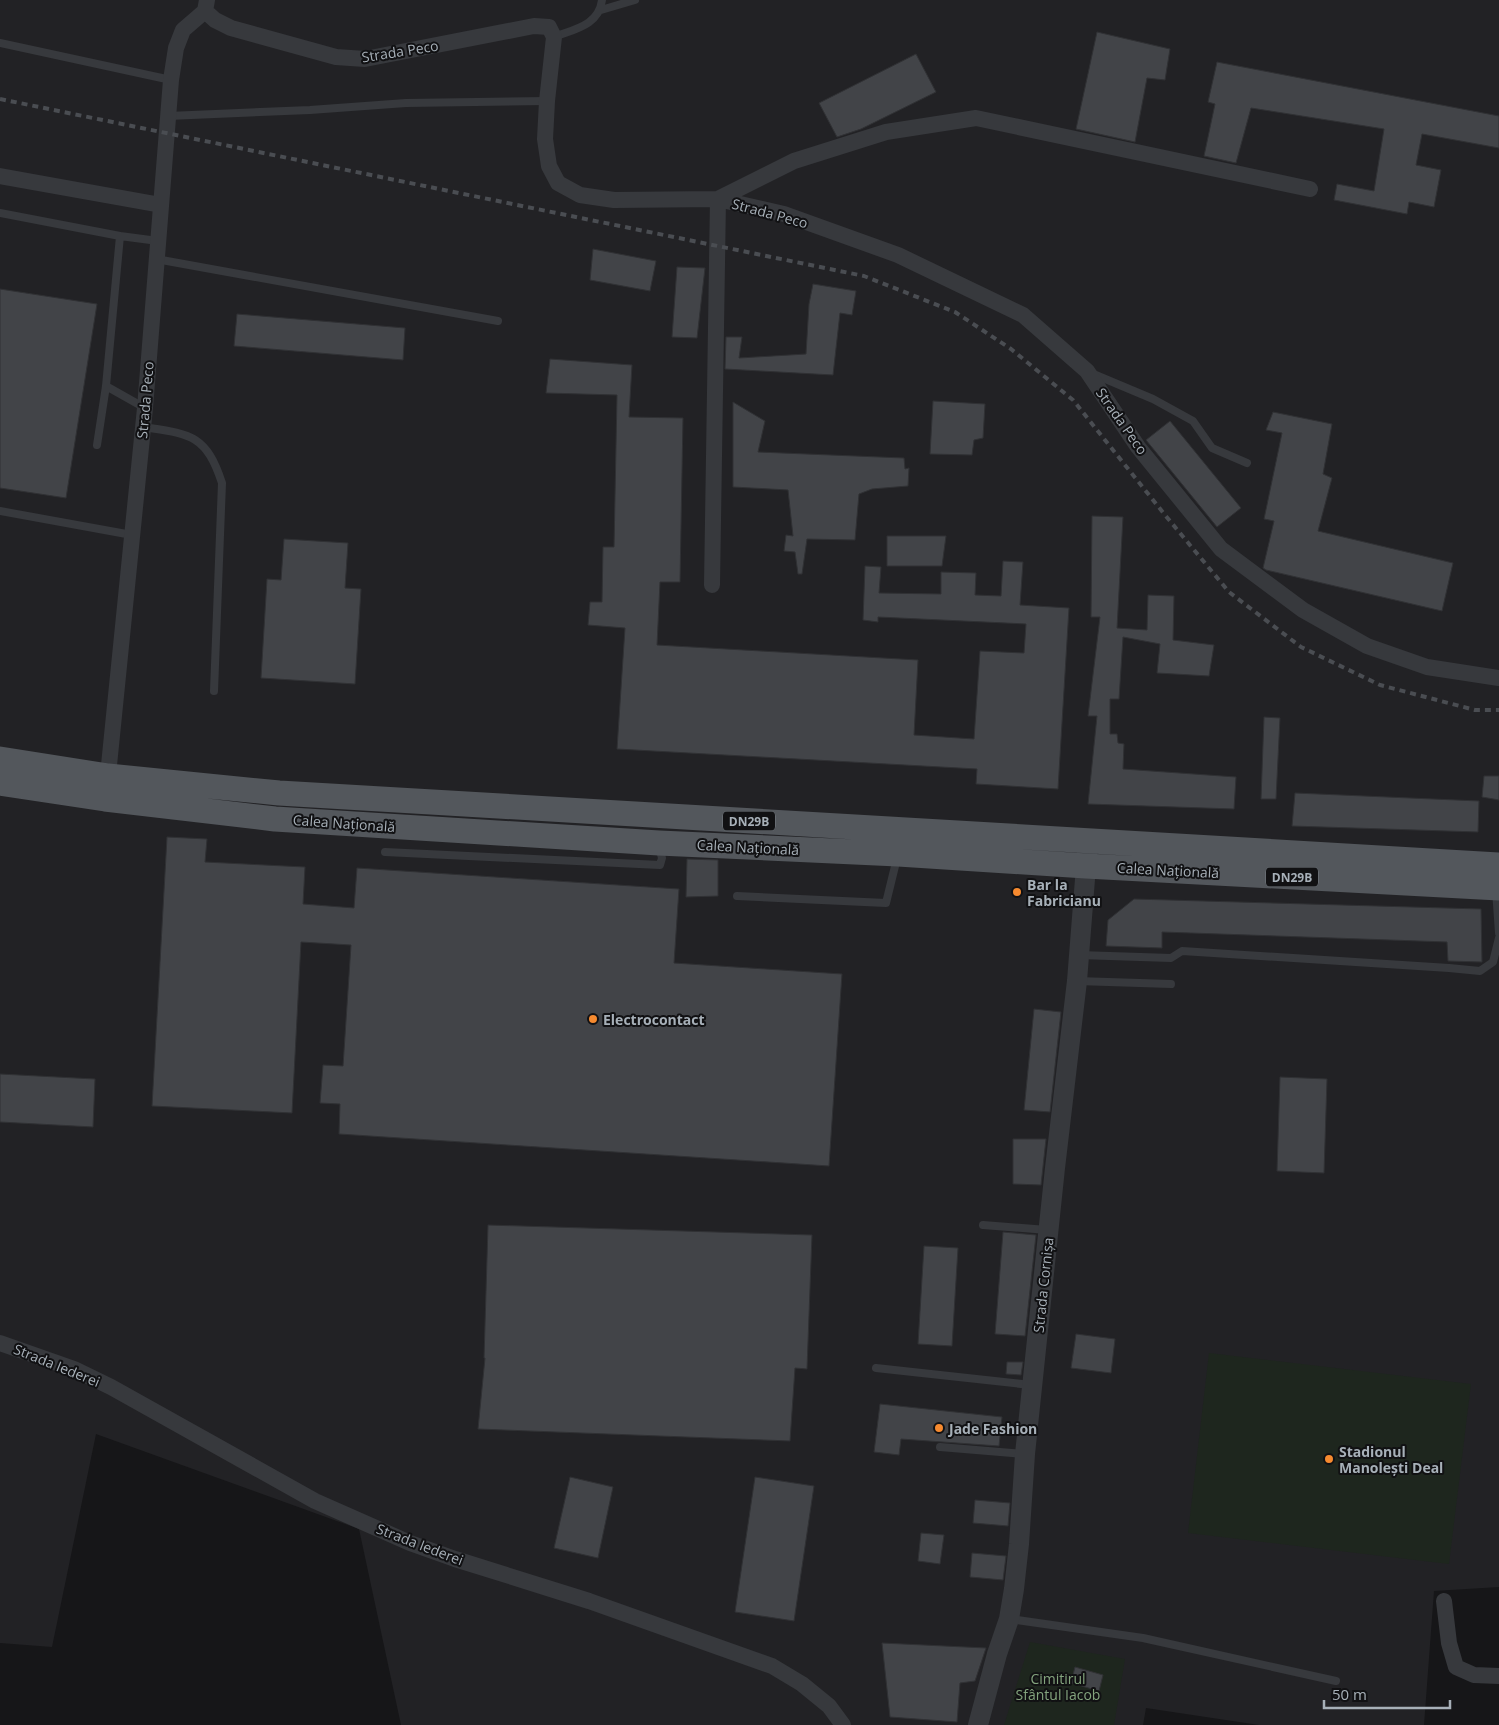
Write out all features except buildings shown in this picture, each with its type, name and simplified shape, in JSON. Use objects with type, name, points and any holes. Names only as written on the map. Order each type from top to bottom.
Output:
[{"type":"main road","name":"Calea Națională","points":[[0,759],[107,787],[275,819],[659,843],[898,854],[1086,866],[1498,880]]},
{"type":"main road","name":"Calea Națională","points":[[0,783],[279,793],[1088,841],[1498,880]]},
{"type":"street","name":"Strada Peco","points":[[107,787],[145,408],[171,80],[176,48],[183,30],[206,6],[215,20],[231,28],[336,57],[365,59],[534,26],[549,27],[554,37],[545,140],[549,166],[558,183],[580,195],[614,200],[718,199],[784,214],[898,255],[1023,315],[1087,371],[1138,447],[1221,549],[1303,610],[1367,646],[1426,667],[1499,678]]},
{"type":"street","name":"Strada Peco","points":[[718,199],[794,161],[886,132],[976,118],[1310,189]]},
{"type":"street","points":[[0,176],[161,205]]},
{"type":"street","name":"Strada Peco","points":[[712,585],[718,199]]},
{"type":"street","name":"Strada Cornișa","points":[[978,1725],[996,1654],[1008,1619],[1020,1544],[1025,1454],[1077,981],[1088,841]]},
{"type":"street","name":"Strada Iederei","points":[[0,1342],[74,1369],[315,1501],[410,1543],[455,1559],[589,1600],[772,1666],[802,1684],[829,1706],[843,1725]]},
{"type":"street","points":[[1444,1601],[1449,1643],[1456,1667],[1474,1675],[1499,1676]]},
{"type":"lane","points":[[601,10],[602,0]]},
{"type":"lane","points":[[554,37],[589,23],[601,10],[635,0]]},
{"type":"lane","points":[[0,43],[171,80]]},
{"type":"lane","points":[[168,116],[310,110],[406,103],[547,101]]},
{"type":"lane","points":[[0,213],[120,236],[158,241]]},
{"type":"lane","points":[[97,445],[106,386],[120,236]]},
{"type":"lane","points":[[156,259],[498,321]]},
{"type":"lane","points":[[1087,371],[1153,400],[1193,421],[1212,448],[1247,463]]},
{"type":"lane","points":[[106,386],[145,408]]},
{"type":"lane","points":[[143,427],[179,432],[192,438],[207,449],[222,483],[214,691]]},
{"type":"lane","points":[[0,511],[132,535]]},
{"type":"lane","points":[[385,852],[660,865],[662,858],[659,843]]},
{"type":"lane","points":[[737,896],[886,904],[898,854]]},
{"type":"lane","points":[[1498,880],[1499,933]]},
{"type":"lane","points":[[1079,955],[1171,958],[1182,950],[1449,968],[1480,972],[1493,962],[1499,938]]},
{"type":"lane","points":[[1077,981],[1171,984]]},
{"type":"lane","points":[[983,1225],[1049,1231]]},
{"type":"lane","points":[[876,1368],[1033,1385]]},
{"type":"lane","points":[[940,1448],[1025,1454]]},
{"type":"lane","points":[[1008,1619],[1144,1638],[1336,1681]]},
{"type":"shaded area","points":[[0,0],[1499,0],[1499,1587],[1434,1591],[1424,1725],[1259,1725],[1146,1708],[1143,1725],[401,1725],[359,1529],[96,1434],[52,1647],[0,1643]]},
{"type":"green space","name":"Stadionul Manolești Deal","points":[[1209,1353],[1471,1384],[1449,1564],[1188,1533]]},
{"type":"green space","name":"Cimitirul Sfântul Iacob","points":[[1030,1642],[1125,1659],[1114,1725],[1004,1725]]},
{"type":"railway","points":[[0,99],[864,276],[955,312],[1011,349],[1073,400],[1229,592],[1301,647],[1380,685],[1475,710],[1499,710]]},
{"type":"place","name":"Bar la Fabricianu","points":[[1017,892]]},
{"type":"place","name":"Electrocontact","points":[[593,1019]]},
{"type":"place","name":"Jade Fashion","points":[[939,1428]]},
{"type":"place","name":"Stadionul Manolești Deal","points":[[1329,1459]]}]
